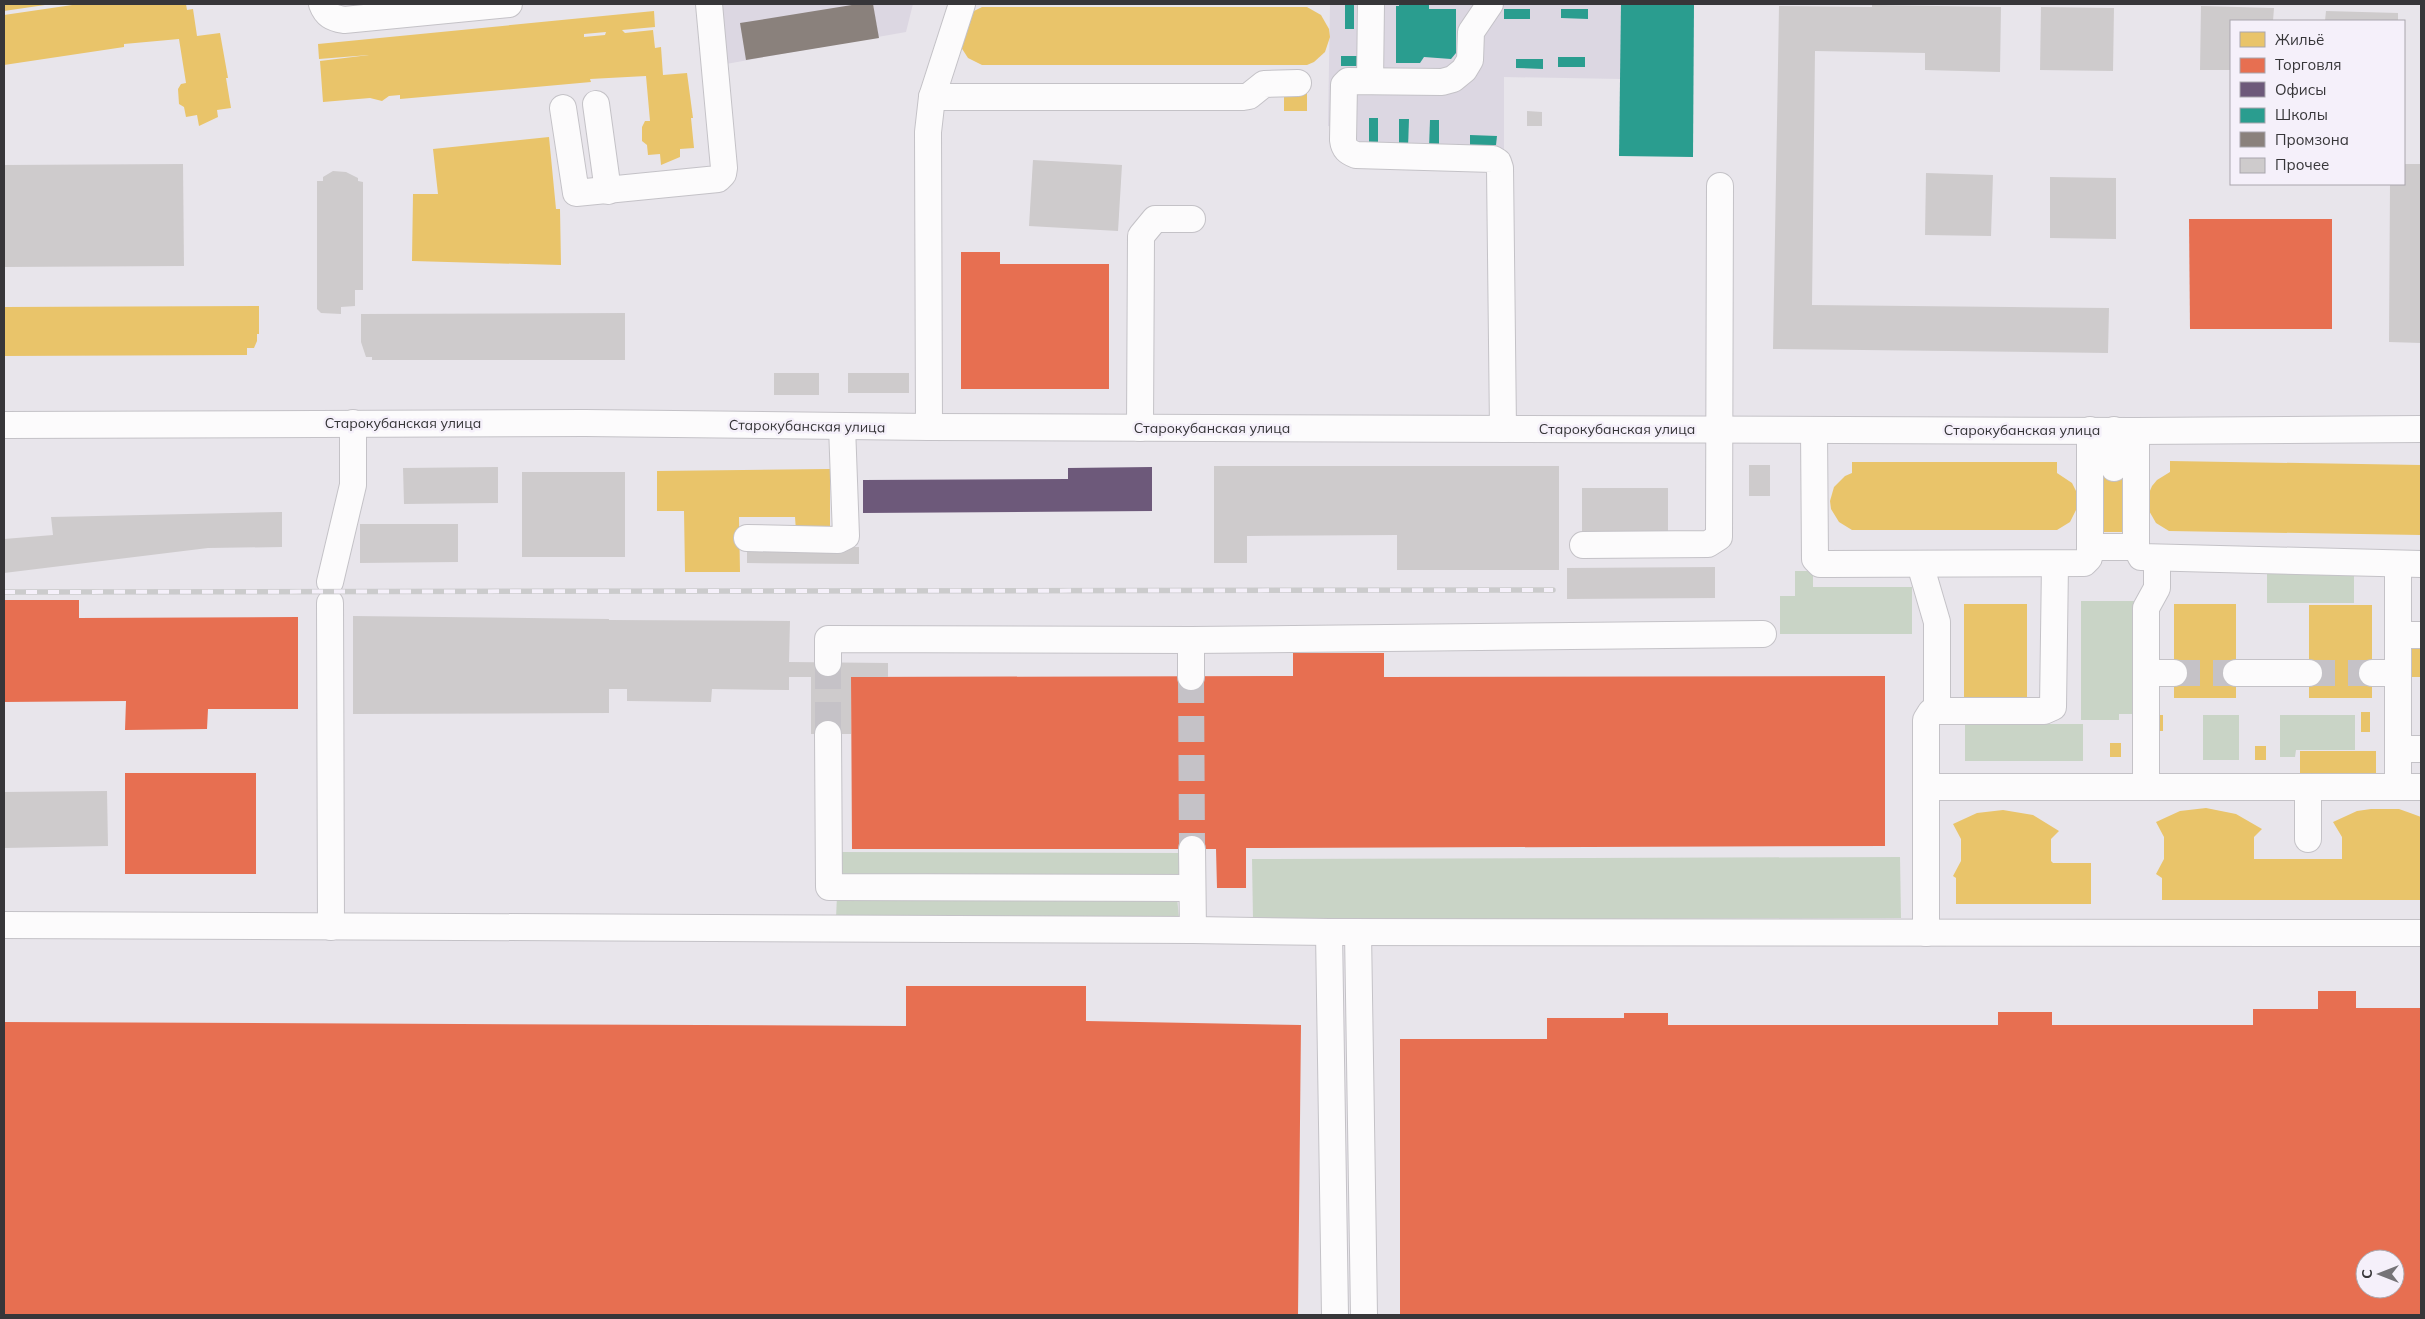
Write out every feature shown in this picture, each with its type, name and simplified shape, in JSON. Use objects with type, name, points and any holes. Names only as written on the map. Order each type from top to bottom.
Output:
[{"type":"street","points":[[322,4],[326,13],[332,18],[344,20],[509,4]]},
{"type":"street","points":[[564,108],[574,190],[580,193],[714,180],[723,174],[708,4]]},
{"type":"street","points":[[929,427],[928,132],[932,97],[962,4]]},
{"type":"street","points":[[1370,81],[1371,4]]},
{"type":"street","points":[[1490,4],[1471,32],[1470,60],[1464,70],[1452,79],[1442,82],[1348,80],[1344,85],[1343,140],[1344,148],[1349,153],[1356,155],[1492,158],[1498,162],[1500,168],[1503,429]]},
{"type":"street","points":[[932,97],[1243,97],[1249,96],[1268,83],[1298,83]]},
{"type":"street","points":[[596,104],[608,190]]},
{"type":"street","points":[[1583,545],[1708,544],[1719,537],[1720,186]]},
{"type":"street","points":[[1140,428],[1141,236],[1155,219],[1192,219]]},
{"type":"street","name":"Старокубанская улица","points":[[4,425],[585,423],[1140,428],[2421,429]]},
{"type":"street","points":[[331,927],[330,592],[354,485],[353,424]]},
{"type":"street","points":[[747,538],[838,540],[846,536],[842,426]]},
{"type":"street","points":[[1814,430],[1815,559],[1820,564],[2055,564],[2084,563],[2089,558],[2113,430]]},
{"type":"street","points":[[2113,430],[2114,468]]},
{"type":"street","points":[[2113,430],[2158,588],[2146,608],[2146,787]]},
{"type":"street","points":[[1926,787],[2308,787],[2402,766],[2398,672],[2410,634],[2410,564],[2147,552],[2090,547]]},
{"type":"street","points":[[1920,564],[1937,622],[1937,711]]},
{"type":"street","points":[[1926,932],[1926,720],[1931,712],[1937,711],[2044,711],[2053,707],[2055,564]]},
{"type":"street","points":[[828,663],[828,639],[1190,640],[1763,634]]},
{"type":"street","points":[[1190,640],[1191,676]]},
{"type":"street","points":[[2146,672],[2174,672]]},
{"type":"street","points":[[2236,672],[2309,672]]},
{"type":"street","points":[[2372,672],[2398,672]]},
{"type":"street","points":[[828,734],[829,887],[1192,888]]},
{"type":"street","points":[[2308,787],[2308,839]]},
{"type":"street","points":[[1192,849],[1193,930]]},
{"type":"street","points":[[4,925],[1329,932],[2421,933]]},
{"type":"street","points":[[1329,932],[1335,1315]]},
{"type":"street","points":[[1358,932],[1364,1315]]},
{"type":"shaded area","points":[[719,4],[913,4],[906,32],[726,64]]},
{"type":"shaded area","points":[[1330,4],[1621,4],[1621,79],[1504,77],[1504,153],[1355,147],[1352,128],[1328,126]]},
{"type":"green space","points":[[2267,568],[2354,568],[2354,603],[2267,603]]},
{"type":"green space","points":[[1795,571],[1813,571],[1813,587],[1912,587],[1912,634],[1780,634],[1780,596],[1795,596]]},
{"type":"green space","points":[[2081,601],[2138,601],[2138,714],[2119,714],[2119,720],[2081,720]]},
{"type":"green space","points":[[2203,715],[2239,715],[2239,760],[2203,760]]},
{"type":"green space","points":[[2280,715],[2355,715],[2355,750],[2296,750],[2295,757],[2280,757]]},
{"type":"green space","points":[[1965,724],[2083,724],[2083,761],[1965,761]]},
{"type":"green space","points":[[835,852],[1180,853],[1180,878],[835,881]]},
{"type":"green space","points":[[1900,857],[1901,918],[1253,920],[1252,859]]},
{"type":"green space","points":[[837,896],[1177,897],[1179,918],[836,918]]},
{"type":"building: Жильё","points":[[4,4],[45,4],[45,5],[4,11]]},
{"type":"building: Жильё","points":[[79,4],[186,4],[187,10],[193,9],[197,36],[220,33],[231,108],[217,110],[218,117],[199,126],[197,115],[186,117],[184,107],[179,104],[178,89],[181,84],[186,83],[179,39],[124,44],[124,47],[4,65],[4,15]]},
{"type":"building: Жильё","points":[[982,7],[1307,7],[1321,15],[1329,29],[1330,37],[1325,52],[1314,62],[1307,65],[982,65],[968,58],[959,44],[968,14]]},
{"type":"building: Жильё","points":[[654,11],[655,27],[622,30],[625,33],[653,30],[655,48],[661,47],[663,75],[687,73],[693,118],[691,118],[694,148],[680,149],[680,157],[661,165],[660,154],[648,155],[647,145],[642,141],[642,127],[645,121],[650,121],[646,76],[590,79],[591,82],[400,99],[400,95],[389,96],[382,101],[370,98],[323,102],[320,61],[369,55],[319,59],[318,44]],"holes":[[[606,32],[605,35],[584,37],[584,34]]]},
{"type":"building: Жильё","points":[[1621,75],[1693,75],[1693,136],[1621,136]]},
{"type":"building: Жильё","points":[[1284,93],[1307,93],[1307,111],[1284,111]]},
{"type":"building: Жильё","points":[[549,137],[556,209],[560,209],[561,265],[412,261],[413,194],[438,194],[433,149]]},
{"type":"building: Жильё","points":[[259,306],[259,334],[257,334],[254,348],[247,348],[247,355],[4,356],[4,307]]},
{"type":"building: Жильё","points":[[2170,461],[2421,465],[2421,535],[2169,531],[2156,523],[2148,509],[2149,493],[2152,486],[2157,480],[2170,472]]},
{"type":"building: Жильё","points":[[1852,462],[2057,462],[2057,473],[2072,483],[2076,491],[2077,508],[2070,522],[2057,530],[1852,530],[1839,522],[1831,509],[1830,501],[1834,487],[1845,476],[1852,473]]},
{"type":"building: Жильё","points":[[2101,468],[2126,468],[2126,532],[2101,532]]},
{"type":"building: Жильё","points":[[830,469],[830,531],[796,531],[795,517],[739,517],[740,572],[685,572],[684,511],[657,511],[657,471]]},
{"type":"building: Жильё","points":[[1964,604],[2027,604],[2027,698],[1964,698]]},
{"type":"building: Жильё","points":[[2174,604],[2236,604],[2236,698],[2174,698]]},
{"type":"building: Жильё","points":[[2309,605],[2372,605],[2372,698],[2309,698]]},
{"type":"building: Жильё","points":[[2408,645],[2421,645],[2421,677],[2408,677]]},
{"type":"building: Жильё","points":[[2361,712],[2370,712],[2370,732],[2361,732]]},
{"type":"building: Жильё","points":[[2154,715],[2163,715],[2163,731],[2154,731]]},
{"type":"building: Жильё","points":[[2110,743],[2121,743],[2121,757],[2110,757]]},
{"type":"building: Жильё","points":[[2255,746],[2266,746],[2266,760],[2255,760]]},
{"type":"building: Жильё","points":[[2300,751],[2376,751],[2376,776],[2300,776]]},
{"type":"building: Жильё","points":[[2206,808],[2236,814],[2262,829],[2254,837],[2254,859],[2342,859],[2342,837],[2333,822],[2357,811],[2371,809],[2399,809],[2421,817],[2421,900],[2162,900],[2162,878],[2156,874],[2164,859],[2164,837],[2156,822],[2180,811]]},
{"type":"building: Жильё","points":[[2003,810],[2033,815],[2059,831],[2051,839],[2051,861],[2053,863],[2091,863],[2091,904],[1956,904],[1956,878],[1953,876],[1961,861],[1961,839],[1953,824],[1977,813]]},
{"type":"building: Торговля","points":[[2189,219],[2332,219],[2332,329],[2190,329]]},
{"type":"building: Торговля","points":[[961,252],[1000,252],[1000,264],[1109,264],[1109,389],[961,389]]},
{"type":"building: Торговля","points":[[4,600],[79,600],[79,618],[298,617],[298,709],[208,709],[207,729],[125,730],[126,701],[4,702]]},
{"type":"building: Торговля","points":[[1293,653],[1384,653],[1384,677],[1885,676],[1885,846],[1246,848],[1246,888],[1217,888],[1216,849],[852,849],[851,677],[1293,676]]},
{"type":"building: Торговля","points":[[125,773],[256,773],[256,874],[125,874]]},
{"type":"building: Торговля","points":[[906,986],[1086,986],[1086,1021],[1301,1025],[1298,1315],[4,1315],[4,1022],[906,1026]]},
{"type":"building: Торговля","points":[[2318,991],[2356,991],[2356,1008],[2421,1008],[2421,1315],[1400,1315],[1400,1039],[1547,1039],[1547,1018],[1624,1018],[1624,1013],[1668,1013],[1668,1025],[1998,1025],[1998,1012],[2052,1012],[2052,1025],[2253,1025],[2253,1009],[2318,1009]]},
{"type":"building: Офисы","points":[[1152,467],[1152,511],[863,513],[863,480],[1068,479],[1068,468]]},
{"type":"building: Школы","points":[[1345,4],[1354,4],[1354,29],[1345,29]]},
{"type":"building: Школы","points":[[1399,4],[1429,4],[1429,9],[1456,9],[1456,53],[1451,59],[1424,57],[1420,63],[1396,63],[1396,6],[1399,6]]},
{"type":"building: Школы","points":[[1621,4],[1694,4],[1693,157],[1619,156]]},
{"type":"building: Школы","points":[[1504,9],[1530,9],[1530,19],[1504,19]]},
{"type":"building: Школы","points":[[1561,9],[1588,9],[1588,19],[1561,18]]},
{"type":"building: Школы","points":[[1341,56],[1360,56],[1360,66],[1341,66]]},
{"type":"building: Школы","points":[[1558,57],[1585,57],[1585,67],[1558,67]]},
{"type":"building: Школы","points":[[1516,59],[1543,59],[1543,69],[1516,68]]},
{"type":"building: Школы","points":[[1369,118],[1378,118],[1378,147],[1369,146]]},
{"type":"building: Школы","points":[[1399,119],[1409,119],[1408,148],[1399,148]]},
{"type":"building: Школы","points":[[1430,120],[1439,120],[1439,148],[1429,148]]},
{"type":"building: Школы","points":[[1470,135],[1497,136],[1496,145],[1470,145]]},
{"type":"building: Промзона","points":[[858,4],[873,4],[879,38],[746,60],[740,23]]},
{"type":"building: Прочее","points":[[1872,5],[2001,7],[2000,72],[1925,70],[1925,53],[1815,51],[1812,305],[2109,308],[2108,353],[1773,349],[1779,6],[1872,7]]},
{"type":"building: Прочее","points":[[2201,6],[2274,8],[2273,20],[2230,20],[2230,70],[2200,70]]},
{"type":"building: Прочее","points":[[2041,7],[2114,8],[2113,71],[2040,70]]},
{"type":"building: Прочее","points":[[2326,11],[2398,13],[2398,20],[2325,20]]},
{"type":"building: Прочее","points":[[1527,111],[1542,112],[1542,126],[1527,126]]},
{"type":"building: Прочее","points":[[1033,160],[1122,165],[1118,231],[1029,226]]},
{"type":"building: Прочее","points":[[183,164],[184,266],[4,267],[4,165]]},
{"type":"building: Прочее","points":[[2405,164],[2421,164],[2421,343],[2389,342],[2390,185],[2405,185]]},
{"type":"building: Прочее","points":[[333,171],[346,172],[358,178],[358,181],[363,182],[363,290],[355,290],[355,306],[341,307],[341,314],[321,313],[317,309],[317,181],[323,181],[323,177]]},
{"type":"building: Прочее","points":[[1926,173],[1993,175],[1991,236],[1925,235]]},
{"type":"building: Прочее","points":[[2050,177],[2116,178],[2116,239],[2050,238]]},
{"type":"building: Прочее","points":[[625,313],[625,360],[372,360],[372,357],[366,357],[361,342],[361,314]]},
{"type":"building: Прочее","points":[[774,373],[819,373],[819,395],[774,395]]},
{"type":"building: Прочее","points":[[848,373],[909,373],[909,393],[848,393]]},
{"type":"building: Прочее","points":[[1749,465],[1770,465],[1770,496],[1749,496]]},
{"type":"building: Прочее","points":[[1214,466],[1559,466],[1559,570],[1397,570],[1397,535],[1247,536],[1247,563],[1214,563]]},
{"type":"building: Прочее","points":[[498,467],[498,503],[404,504],[403,468]]},
{"type":"building: Прочее","points":[[522,472],[625,472],[625,557],[522,557]]},
{"type":"building: Прочее","points":[[1582,488],[1668,488],[1668,534],[1582,534]]},
{"type":"building: Прочее","points":[[282,512],[282,547],[208,548],[4,573],[4,539],[53,535],[51,517]]},
{"type":"building: Прочее","points":[[360,524],[458,524],[458,562],[360,563]]},
{"type":"building: Прочее","points":[[747,546],[859,547],[859,564],[747,563]]},
{"type":"building: Прочее","points":[[1715,567],[1715,598],[1567,599],[1567,568]]},
{"type":"building: Прочее","points":[[353,616],[790,621],[789,662],[888,663],[888,677],[851,677],[851,734],[811,734],[811,677],[789,677],[789,690],[712,689],[711,702],[627,701],[627,689],[609,689],[609,713],[353,714]]},
{"type":"building: Прочее","points":[[107,791],[108,846],[4,848],[4,792]]},
{"type":"tunnel","points":[[828,663],[828,734]]},
{"type":"tunnel","points":[[2174,673],[2236,673]]},
{"type":"tunnel","points":[[2309,673],[2372,673]]},
{"type":"tunnel","points":[[1191,677],[1192,849]]},
{"type":"railway","points":[[4,592],[1553,590]]}]
